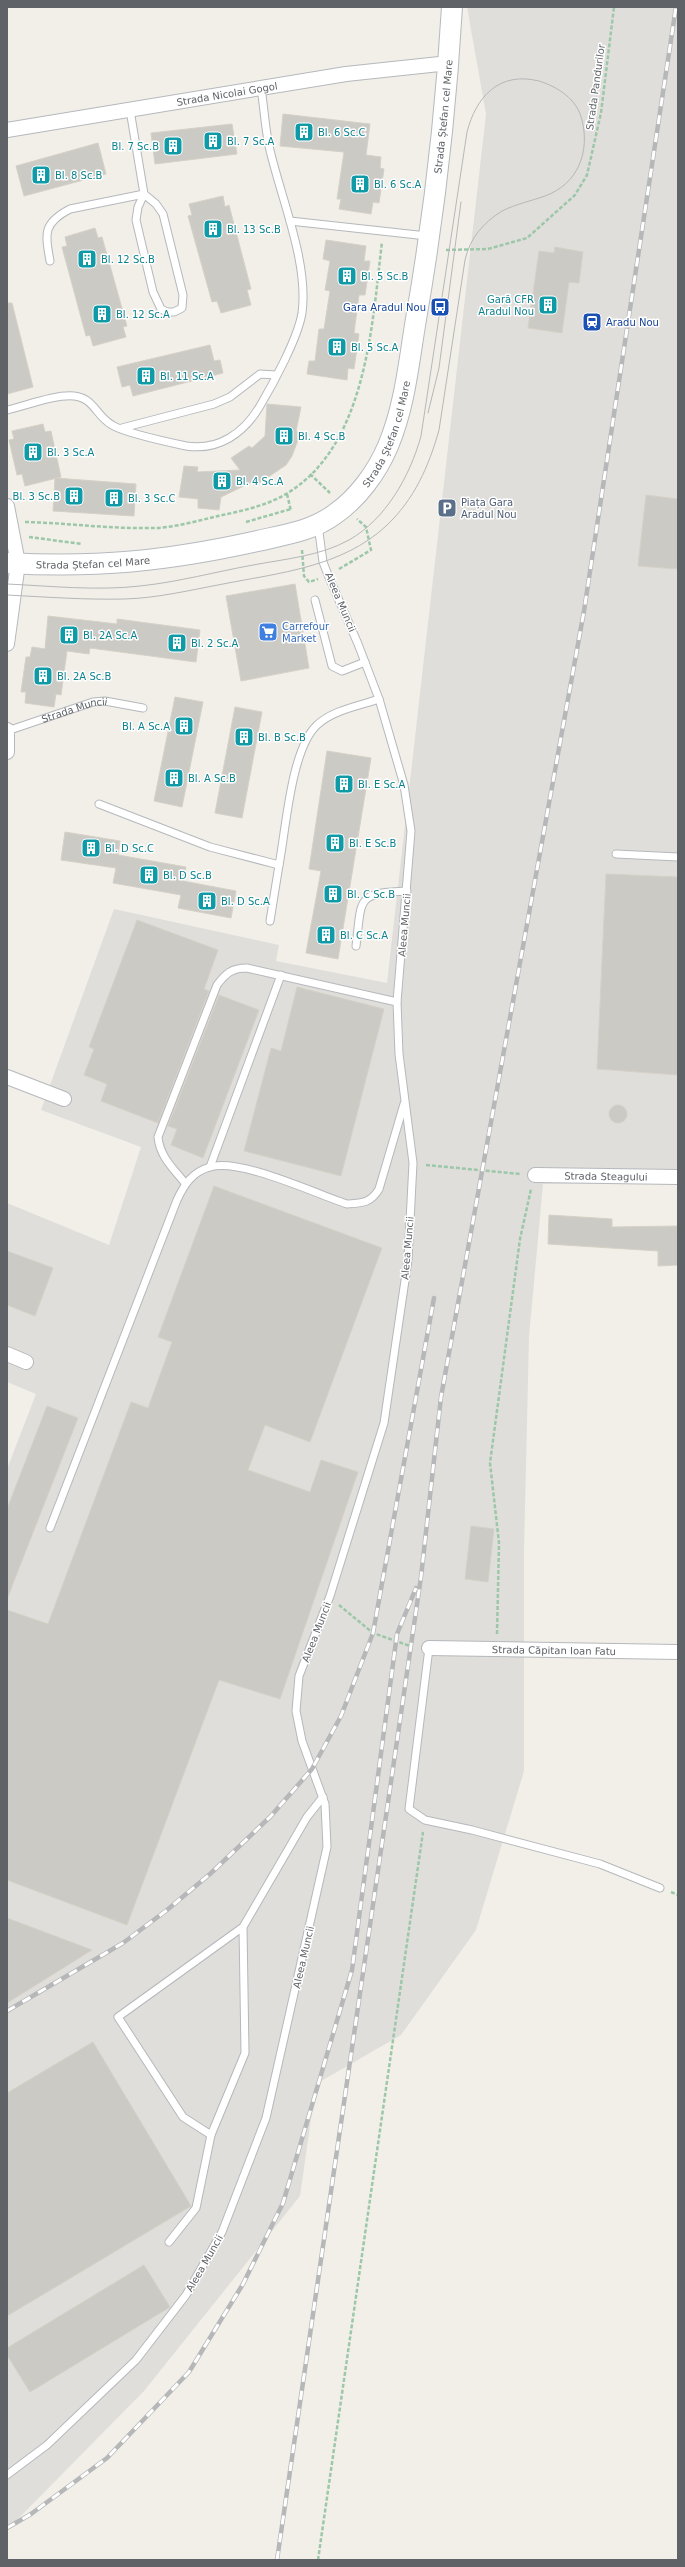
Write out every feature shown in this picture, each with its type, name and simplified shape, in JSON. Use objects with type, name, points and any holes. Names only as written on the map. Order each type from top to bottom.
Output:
[{"type":"main road","name":"Strada Ștefan cel Mare","points":[[12,563],[90,565],[143,562],[190,556],[296,532],[318,525],[344,507],[356,496],[370,479],[388,447],[404,391],[429,242],[449,63],[452,7]]},
{"type":"street","name":"Strada Nicolai Gogol","points":[[7,130],[346,74],[449,63]]},
{"type":"street","points":[[7,506],[12,528],[12,563],[7,644]]},
{"type":"street","name":"Strada Muncii","points":[[7,731],[7,752]]},
{"type":"street","points":[[7,1077],[64,1099]]},
{"type":"street","name":"Strada Steagului","points":[[535,1175],[678,1177]]},
{"type":"street","points":[[7,1354],[26,1362]]},
{"type":"street","name":"Strada Căpitan Ioan Fatu","points":[[429,1648],[496,1651],[678,1652]]},
{"type":"lane","points":[[7,410],[72,395],[87,400],[107,422],[122,428],[187,446],[205,446],[219,443],[236,435],[251,422],[276,375],[302,314],[299,268],[290,221],[269,146],[261,88]]},
{"type":"lane","points":[[130,110],[144,194],[138,207],[136,220],[153,292],[161,309],[174,312],[182,308],[183,295],[163,214],[156,204],[144,194]]},
{"type":"lane","points":[[50,261],[46,238],[47,229],[61,214],[70,209],[144,194]]},
{"type":"lane","points":[[290,221],[384,232],[429,242]]},
{"type":"lane","points":[[122,428],[214,404],[230,397],[260,374],[269,373],[276,375]]},
{"type":"lane","name":"Aleea Muncii","points":[[7,2475],[47,2445],[136,2360],[186,2294],[222,2232],[268,2110],[327,1847],[328,1824],[323,1797],[302,1741],[296,1711],[299,1676],[330,1596],[384,1423],[408,1260],[413,1163],[399,1054],[397,1002],[411,831],[404,785],[379,698],[328,576],[324,562],[318,525]]},
{"type":"lane","points":[[315,600],[332,666],[342,671],[365,662]]},
{"type":"lane","points":[[270,922],[297,762],[304,741],[317,725],[326,718],[379,698]]},
{"type":"lane","name":"Strada Muncii","points":[[7,731],[93,702],[105,702],[143,708]]},
{"type":"lane","points":[[100,804],[210,848],[279,865]]},
{"type":"lane","points":[[616,854],[678,857]]},
{"type":"lane","points":[[356,946],[362,903],[368,896],[379,892],[407,891]]},
{"type":"lane","points":[[185,1183],[166,1161],[159,1149],[158,1137],[217,984],[225,974],[236,968],[247,968],[397,1002]]},
{"type":"lane","points":[[210,1167],[280,975]]},
{"type":"lane","points":[[50,1528],[185,1183],[196,1173],[210,1167],[230,1165],[346,1204],[365,1203],[374,1197],[380,1189],[405,1101]]},
{"type":"lane","points":[[429,1648],[409,1809],[425,1820],[472,1830],[600,1864],[660,1888]]},
{"type":"lane","points":[[211,2135],[183,2117],[118,2017],[243,1927],[307,1817],[323,1797]]},
{"type":"lane","points":[[168,2242],[196,2208],[211,2135],[245,2053],[243,1927]]},
{"type":"path","name":"Strada Pandurilor","points":[[429,242],[488,249],[526,238],[575,195],[587,175],[601,113],[614,7]]},
{"type":"path","points":[[12,528],[154,528],[245,510],[287,494],[322,462],[337,440],[362,381],[384,232]]},
{"type":"path","points":[[382,243],[390,244]]},
{"type":"path","points":[[245,522],[291,509]]},
{"type":"path","points":[[12,528],[85,544]]},
{"type":"path","points":[[413,1163],[535,1175],[520,1239],[490,1463],[499,1543],[496,1651]]},
{"type":"path","points":[[330,1596],[373,1633],[411,1647],[429,1648]]},
{"type":"path","points":[[318,2560],[425,1820]]},
{"type":"shaded area","points":[[467,7],[678,7],[678,1182],[543,1184],[529,1337],[524,1550],[524,1771],[476,1930],[401,2035],[316,2084],[300,2196],[144,2391],[7,2530],[7,1469],[36,1394],[7,1382],[7,1203],[109,1245],[141,1147],[41,1110],[114,909],[279,945],[276,961],[387,983],[486,114]]},
{"type":"building","points":[[283,114],[370,124],[366,155],[381,157],[380,168],[384,169],[379,203],[373,202],[371,214],[339,209],[341,199],[337,199],[344,152],[280,146]]},
{"type":"building","points":[[232,124],[237,154],[155,164],[151,133]]},
{"type":"building","points":[[98,143],[106,174],[24,196],[16,166]]},
{"type":"building","points":[[223,196],[225,207],[229,205],[251,289],[247,290],[251,305],[221,313],[217,301],[212,302],[188,216],[192,215],[189,204]]},
{"type":"building","points":[[95,228],[98,238],[102,237],[127,326],[123,327],[126,337],[93,346],[90,335],[86,336],[62,247],[67,246],[65,237]]},
{"type":"building","points":[[326,240],[366,246],[364,261],[370,261],[365,295],[359,295],[354,333],[359,334],[354,369],[348,368],[347,380],[307,374],[309,361],[315,361],[319,329],[324,329],[330,291],[325,290],[330,261],[323,259]]},
{"type":"building","name":"Gară CFR Aradul Nou","points":[[555,247],[583,252],[579,283],[569,282],[562,333],[528,328],[539,251],[554,253]]},
{"type":"building","points":[[7,303],[12,303],[33,387],[7,394]]},
{"type":"building","points":[[210,345],[214,361],[220,360],[223,373],[133,396],[130,385],[122,387],[117,367]]},
{"type":"building","points":[[267,404],[301,407],[296,431],[301,432],[292,456],[286,465],[255,486],[252,482],[221,497],[219,510],[198,508],[198,499],[179,497],[184,466],[198,467],[197,472],[240,470],[231,458],[249,446],[252,448],[265,436]]},
{"type":"building","name":"Bl. 3 Sc.A","points":[[43,424],[45,432],[51,431],[61,477],[25,486],[22,474],[17,475],[9,440],[14,439],[12,431]]},
{"type":"building","points":[[55,478],[136,484],[134,516],[53,511]]},
{"type":"building","points":[[646,495],[678,499],[678,569],[638,566]]},
{"type":"building","name":"Carrefour Market","points":[[295,584],[309,668],[241,681],[226,596]]},
{"type":"building","points":[[48,616],[117,624],[117,619],[200,630],[196,662],[90,648],[89,654],[67,651],[61,695],[56,694],[54,707],[25,703],[26,692],[21,692],[26,657],[30,657],[32,647],[45,649]]},
{"type":"building","points":[[175,697],[203,702],[182,807],[154,801]]},
{"type":"building","points":[[235,707],[262,712],[242,818],[215,813]]},
{"type":"building","points":[[327,751],[371,758],[338,959],[306,953],[321,871],[309,869]]},
{"type":"building","points":[[65,832],[120,841],[118,855],[186,867],[183,881],[236,891],[231,918],[178,908],[181,895],[113,883],[116,868],[61,860]]},
{"type":"building","points":[[606,874],[678,877],[678,1075],[597,1069]]},
{"type":"building","points":[[137,920],[218,950],[204,989],[209,991],[158,1123],[101,1101],[107,1084],[84,1075],[94,1049],[89,1047]]},
{"type":"building","points":[[297,987],[384,1009],[341,1176],[244,1151],[271,1048],[281,1051]]},
{"type":"building","points":[[219,995],[259,1010],[203,1158],[171,1145],[177,1129],[168,1126]]},
{"type":"building","points":[[618,1105],[624,1108],[627,1114],[624,1120],[618,1123],[612,1120],[609,1114],[612,1108]]},
{"type":"building","points":[[214,1186],[382,1248],[310,1442],[265,1425],[248,1470],[310,1492],[321,1460],[358,1472],[280,1699],[219,1680],[127,1925],[7,1880],[7,1610],[48,1624],[131,1402],[148,1408],[172,1342],[158,1337]]},
{"type":"building","points":[[549,1215],[612,1219],[612,1227],[678,1226],[678,1265],[658,1266],[658,1251],[548,1244]]},
{"type":"building","points":[[7,1251],[53,1268],[35,1316],[7,1305]]},
{"type":"building","points":[[47,1406],[78,1418],[7,1599],[7,1509]]},
{"type":"building","points":[[471,1526],[494,1529],[488,1582],[465,1579]]},
{"type":"building","points":[[7,1918],[92,1950],[7,2003]]},
{"type":"building","points":[[93,2042],[191,2206],[7,2316],[7,2093]]},
{"type":"building","points":[[144,2265],[170,2307],[30,2392],[7,2355],[7,2348]]},
{"type":"tram line","points":[[7,584],[90,588],[154,584],[290,559],[326,550],[349,540],[374,521],[395,495],[403,481],[421,436],[467,132],[476,108],[491,90],[512,80],[525,79],[539,81],[560,90],[571,100],[576,106],[582,120],[584,132],[583,155],[579,166],[573,175],[566,184],[556,191],[502,211],[483,226],[470,245],[465,260],[439,430],[430,457],[419,482],[405,505],[386,526],[369,540],[350,551],[309,566],[288,572],[174,593],[150,597],[110,599],[7,595]]},
{"type":"tram line","points":[[428,413],[439,368],[461,202]]},
{"type":"railway","points":[[277,2560],[421,1577],[441,1397],[584,611],[676,7]]},
{"type":"railway","points":[[7,2011],[123,1943],[167,1910],[210,1874],[270,1817],[312,1769],[341,1716],[373,1633],[434,1298]]},
{"type":"railway","points":[[7,2528],[31,2514],[107,2458],[189,2372],[243,2284],[283,2203],[352,1970],[397,1634],[416,1588]]},
{"type":"place","name":"Bl. 6 Sc.C","points":[[304,132]]},
{"type":"place","name":"Bl. 7 Sc.A","points":[[213,141]]},
{"type":"place","name":"Bl. 7 Sc.B","points":[[173,146]]},
{"type":"place","name":"Bl. 8 Sc.B","points":[[41,175]]},
{"type":"place","name":"Bl. 6 Sc.A","points":[[360,184]]},
{"type":"place","name":"Bl. 13 Sc.B","points":[[213,229]]},
{"type":"place","name":"Bl. 12 Sc.B","points":[[87,259]]},
{"type":"place","name":"Bl. 5 Sc.B","points":[[347,276]]},
{"type":"place","name":"Gară CFR Aradul Nou","points":[[548,305]]},
{"type":"place","name":"Gara Aradul Nou","points":[[440,307]]},
{"type":"place","name":"Bl. 12 Sc.A","points":[[102,314]]},
{"type":"place","name":"Aradu Nou","points":[[592,322]]},
{"type":"place","name":"Bl. 5 Sc.A","points":[[337,347]]},
{"type":"place","name":"Bl. 11 Sc.A","points":[[146,376]]},
{"type":"place","name":"Bl. 4 Sc.B","points":[[284,436]]},
{"type":"place","name":"Bl. 3 Sc.A","points":[[33,452]]},
{"type":"place","name":"Bl. 4 Sc.A","points":[[222,481]]},
{"type":"place","name":"Bl. 3 Sc.B","points":[[74,496]]},
{"type":"place","name":"Bl. 3 Sc.C","points":[[114,498]]},
{"type":"place","name":"Piața Gara Aradul Nou","points":[[447,508]]},
{"type":"place","name":"Carrefour Market","points":[[268,632]]},
{"type":"place","name":"Bl. 2A Sc.A","points":[[69,635]]},
{"type":"place","name":"Bl. 2 Sc.A","points":[[177,643]]},
{"type":"place","name":"Bl. 2A Sc.B","points":[[43,676]]},
{"type":"place","name":"Bl. A Sc.A","points":[[184,726]]},
{"type":"place","name":"Bl. B Sc.B","points":[[244,737]]},
{"type":"place","name":"Bl. A Sc.B","points":[[174,778]]},
{"type":"place","name":"Bl. E Sc.A","points":[[344,784]]},
{"type":"place","name":"Bl. E Sc.B","points":[[335,843]]},
{"type":"place","name":"Bl. D Sc.C","points":[[91,848]]},
{"type":"place","name":"Bl. D Sc.B","points":[[149,875]]},
{"type":"place","name":"Bl. C Sc.B","points":[[333,894]]},
{"type":"place","name":"Bl. D Sc.A","points":[[207,901]]},
{"type":"place","name":"Bl. C Sc.A","points":[[326,935]]}]
